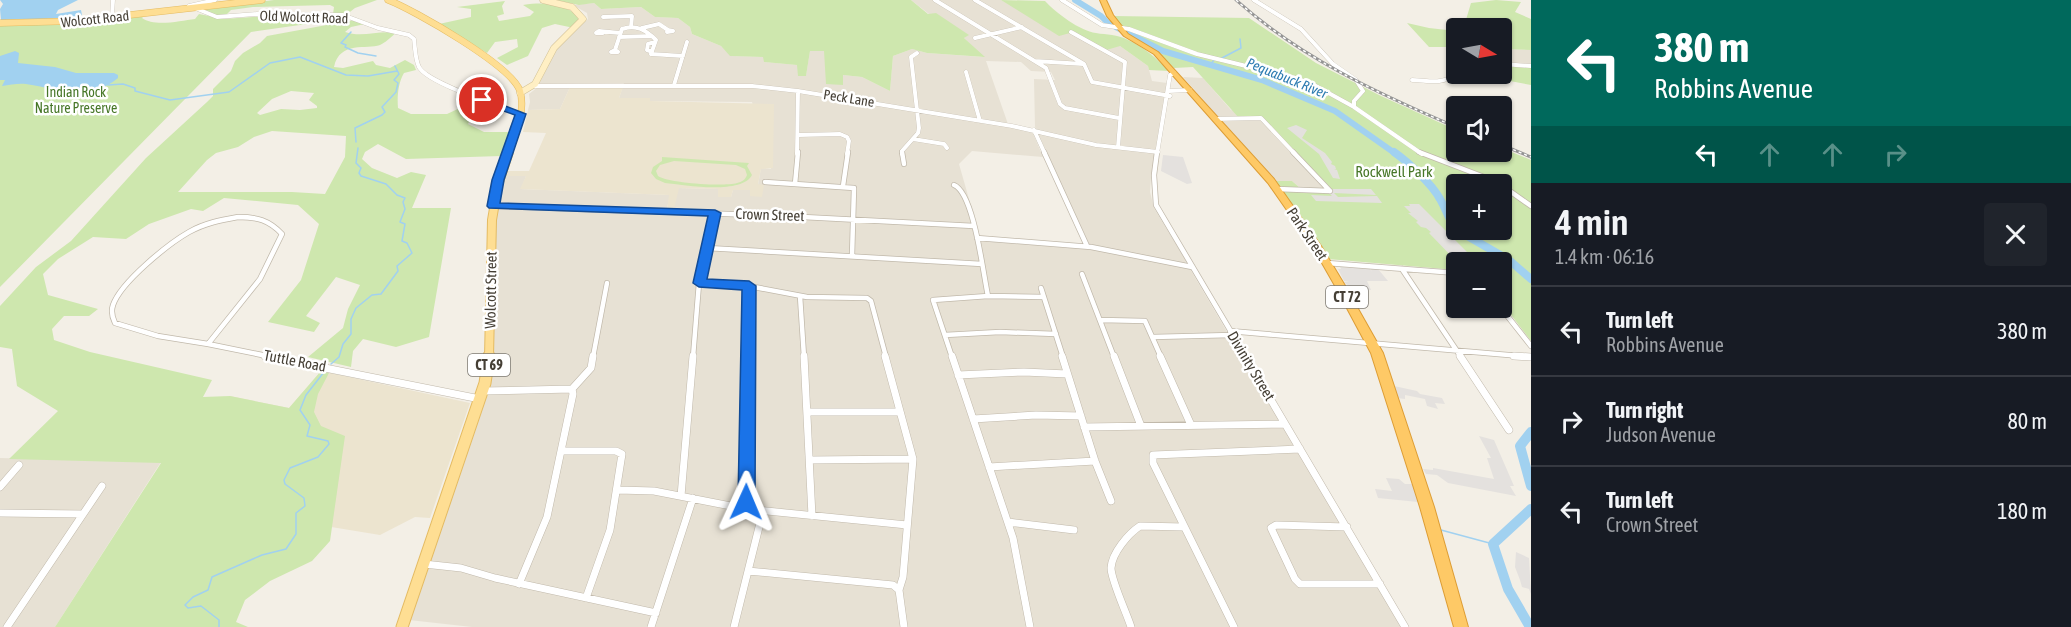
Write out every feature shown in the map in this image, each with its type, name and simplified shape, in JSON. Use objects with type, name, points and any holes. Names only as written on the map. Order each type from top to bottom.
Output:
[{"type":"highway","name":"CT 72","points":[[1103,0],[1104,6],[1119,28]]},
{"type":"highway","name":"Park Street","points":[[1119,28],[1156,53],[1190,90],[1277,189],[1327,263],[1373,344],[1427,507],[1461,627]]},
{"type":"main road","name":"Wolcott Road","points":[[0,23],[46,23],[262,0]]},
{"type":"main road","points":[[388,0],[409,9],[495,62],[512,77],[520,93],[536,86],[556,45],[579,26],[583,19],[576,8],[543,0]]},
{"type":"main road","name":"Wolcott Street","points":[[402,627],[482,395],[490,354],[493,206],[498,180],[521,114],[520,93]]},
{"type":"street","points":[[112,0],[112,17]]},
{"type":"street","points":[[176,10],[215,0]]},
{"type":"street","points":[[935,0],[1034,60],[1050,74],[1060,104],[1065,108],[1119,118]]},
{"type":"street","points":[[975,0],[1084,64],[1092,81],[1170,94],[1190,90]]},
{"type":"street","points":[[1062,0],[1102,25],[1119,28],[1197,54],[1295,78],[1332,94],[1420,153],[1497,182],[1531,206]]},
{"type":"street","points":[[1254,0],[1297,26],[1313,39],[1334,66],[1356,80],[1363,92],[1354,100],[1354,107]]},
{"type":"street","name":"Old Wolcott Road","points":[[194,8],[216,17],[257,14],[343,15],[378,28],[410,35],[414,39],[420,66],[426,75],[464,93],[521,114]]},
{"type":"street","points":[[610,17],[633,17],[631,27]]},
{"type":"street","points":[[615,50],[623,28],[642,28],[659,24],[668,30]]},
{"type":"street","points":[[975,38],[1022,27]]},
{"type":"street","points":[[642,28],[656,42],[648,44],[646,49],[653,55],[683,56]]},
{"type":"street","points":[[1071,32],[1125,62],[1118,147]]},
{"type":"street","points":[[603,33],[652,36]]},
{"type":"street","points":[[674,85],[687,42]]},
{"type":"street","points":[[904,164],[902,151],[919,128],[911,57],[916,52]]},
{"type":"street","points":[[1034,60],[1084,64]]},
{"type":"street","points":[[1512,65],[1531,66]]},
{"type":"street","points":[[966,72],[980,121]]},
{"type":"street","name":"Divinity Street","points":[[1174,73],[1170,75],[1170,94],[1158,152],[1153,193],[1156,205],[1405,627]]},
{"type":"street","points":[[1412,80],[1446,80]]},
{"type":"street","name":"Peck Lane","points":[[536,86],[752,86],[916,110],[1034,130],[1076,141],[1158,152]]},
{"type":"street","points":[[795,184],[799,135],[798,91]]},
{"type":"street","points":[[1215,119],[1261,118],[1330,190],[1277,189]]},
{"type":"street","points":[[1034,130],[1087,246]]},
{"type":"street","points":[[799,135],[840,134],[847,137],[849,141],[843,186]]},
{"type":"street","points":[[913,139],[944,144],[947,148]]},
{"type":"street","points":[[765,182],[854,188],[852,256]]},
{"type":"street","points":[[954,185],[960,186],[965,193],[988,296]]},
{"type":"street","name":"Crown Street","points":[[493,206],[715,213],[974,226]]},
{"type":"street","points":[[681,496],[699,283],[715,213]]},
{"type":"street","name":"Tuttle Road","points":[[208,344],[249,296],[277,249],[282,234],[277,226],[266,220],[248,217],[226,219],[188,232],[124,289],[113,305],[113,319],[116,323],[147,334],[482,395],[572,389]]},
{"type":"street","points":[[976,238],[1087,246],[1192,267]]},
{"type":"street","points":[[706,248],[982,264]]},
{"type":"street","points":[[1327,263],[1446,272]]},
{"type":"street","points":[[1402,269],[1509,430]]},
{"type":"street","points":[[1082,274],[1141,426]]},
{"type":"street","points":[[519,584],[544,526],[573,394],[572,389],[587,376],[591,369],[608,283]]},
{"type":"street","points":[[699,283],[749,286],[800,296],[870,299],[913,459],[903,577],[899,590],[904,627]]},
{"type":"street","points":[[746,509],[749,286]]},
{"type":"street","points":[[1041,288],[1080,416],[1111,501]]},
{"type":"street","points":[[800,296],[811,460],[812,516]]},
{"type":"street","points":[[1030,627],[1008,522],[933,300],[988,296],[1044,297]]},
{"type":"street","points":[[1509,318],[1531,346]]},
{"type":"street","points":[[1101,320],[1145,321],[1191,425]]},
{"type":"street","points":[[945,335],[1000,332],[1056,334]]},
{"type":"street","points":[[1153,337],[1231,333],[1531,357]]},
{"type":"street","points":[[958,375],[1024,372],[1067,374]]},
{"type":"street","points":[[807,412],[899,412]]},
{"type":"street","points":[[973,419],[1036,415],[1080,416]]},
{"type":"street","points":[[1084,427],[1285,424]]},
{"type":"street","points":[[1234,627],[1183,527],[1153,463],[1153,455],[1300,449]]},
{"type":"street","points":[[561,451],[620,452],[622,457],[610,530],[586,598]]},
{"type":"street","points":[[811,460],[913,459]]},
{"type":"street","points":[[989,468],[1095,461]]},
{"type":"street","points":[[0,487],[19,465]]},
{"type":"street","points":[[8,627],[102,486]]},
{"type":"street","points":[[618,490],[644,490],[746,509],[907,525]]},
{"type":"street","points":[[651,627],[693,498]]},
{"type":"street","points":[[734,627],[763,511]]},
{"type":"street","points":[[0,513],[83,514]]},
{"type":"street","points":[[1008,522],[1074,530]]},
{"type":"street","points":[[1347,527],[1275,525],[1271,528],[1295,579],[1300,584],[1306,586],[1380,584]]},
{"type":"street","points":[[1131,627],[1111,570],[1112,563],[1133,529],[1140,526],[1183,527]]},
{"type":"street","points":[[424,564],[461,568],[519,584],[656,613]]},
{"type":"street","points":[[748,571],[892,585],[899,590]]},
{"type":"shaded area","points":[[911,0],[1001,0],[1070,33],[1120,46],[1148,66],[1152,81],[1167,83],[1150,192],[1154,208],[1186,261],[1185,264],[1089,244],[1035,127],[1034,79],[1055,80],[1051,72],[1031,71],[1021,62],[986,61],[1009,127],[1032,131],[1043,157],[972,151],[959,164],[981,241],[1089,249],[1190,269],[1401,627],[472,627],[409,620],[490,378],[497,198],[504,176],[526,176],[521,189],[670,195],[667,208],[673,209],[678,188],[719,189],[731,197],[733,190],[750,190],[758,185],[761,168],[771,169],[752,102],[649,101],[650,98],[619,98],[624,83],[539,84],[557,49],[588,19],[587,13],[573,5],[594,3],[601,9],[641,7],[655,17],[678,18],[690,27],[692,34],[721,46],[731,56],[764,57],[764,62],[798,65],[798,76],[806,76],[810,51],[824,51],[843,75],[862,77],[890,91],[893,56],[912,49],[927,53],[983,57],[964,38],[968,35],[929,14]]},
{"type":"shaded area","points":[[1512,49],[1531,50],[1531,68],[1512,67]]},
{"type":"shaded area","points":[[1183,77],[1203,78],[1231,110],[1260,116],[1331,188],[1300,188],[1292,181],[1275,181]]},
{"type":"shaded area","points":[[538,87],[570,87],[560,109],[528,110],[529,94]]},
{"type":"shaded area","points":[[570,87],[623,87],[619,98],[650,98],[650,101],[774,104],[773,168],[761,169],[758,184],[764,185],[762,197],[750,196],[750,190],[733,190],[731,197],[718,197],[718,189],[679,188],[674,209],[667,209],[669,195],[520,189],[526,176],[506,176],[508,171],[529,171],[546,133],[523,132],[528,110],[560,109]]},
{"type":"shaded area","points":[[1296,125],[1307,130],[1302,138],[1325,153],[1332,162],[1331,164],[1335,166],[1336,169],[1334,169],[1337,170],[1340,179],[1333,178],[1319,154],[1287,128]]},
{"type":"shaded area","points":[[1163,155],[1183,157],[1192,183],[1187,184],[1161,171]]},
{"type":"shaded area","points":[[1306,189],[1371,189],[1376,195],[1334,193],[1338,197],[1377,196],[1382,203],[1316,201],[1311,195],[1332,196],[1329,193],[1312,193]]},
{"type":"shaded area","points":[[1409,204],[1419,204],[1446,231],[1446,240],[1455,240],[1467,252],[1447,252],[1429,233],[1431,232],[1416,222],[1418,221],[1408,213],[1411,213],[1404,206],[1410,206]]},
{"type":"shaded area","points":[[1340,267],[1370,269],[1372,272],[1370,268],[1378,269],[1388,281],[1367,281],[1371,290],[1352,288],[1343,282],[1349,282],[1344,281],[1338,269],[1341,269]]},
{"type":"shaded area","points":[[321,371],[470,403],[430,518],[415,517],[380,535],[319,525],[230,396],[289,408]]},
{"type":"shaded area","points":[[1394,386],[1442,398],[1445,404],[1435,403],[1438,409],[1427,406],[1425,399],[1405,395],[1405,399],[1397,398]]},
{"type":"shaded area","points":[[1479,436],[1494,440],[1514,486],[1510,486],[1516,496],[1448,483],[1437,475],[1426,474],[1423,469],[1433,470],[1433,468],[1494,479],[1487,458],[1491,458]]},
{"type":"shaded area","points":[[0,458],[161,462],[55,627],[0,627]]},
{"type":"shaded area","points":[[1386,478],[1399,479],[1405,484],[1413,484],[1418,502],[1378,498],[1375,489],[1392,491]]},
{"type":"shaded area","points":[[1516,552],[1529,558],[1531,594],[1529,589],[1522,587],[1515,567]]},
{"type":"green space","points":[[274,0],[377,0],[355,8],[346,15],[333,14],[334,7],[330,5],[253,7],[231,10],[226,15],[219,16],[201,9]]},
{"type":"green space","points":[[555,0],[911,0],[928,14],[936,13],[969,35],[964,38],[985,57],[927,53],[912,49],[893,56],[890,91],[862,77],[843,75],[843,85],[826,84],[824,51],[810,51],[806,76],[798,76],[797,65],[764,62],[763,57],[730,56],[721,46],[692,34],[690,27],[678,18],[655,17],[641,7],[601,9],[594,3],[579,5]]},
{"type":"green space","points":[[1001,0],[1045,1],[1062,16],[1083,29],[1120,37],[1134,43],[1150,53],[1169,71],[1149,70],[1148,66],[1120,46],[1103,51],[1070,33],[1059,36]]},
{"type":"green space","points":[[1496,0],[1521,2],[1515,12],[1531,19],[1531,50],[1512,49],[1512,18],[1466,18],[1471,3]]},
{"type":"green space","points":[[505,1],[502,6],[504,14],[497,16],[499,21],[530,16],[534,12],[523,5],[539,4],[560,6],[580,17],[574,28],[555,24],[542,28],[528,56],[507,65],[497,58],[518,47],[517,39],[495,42],[487,53],[439,24],[471,17],[471,9],[457,7]]},
{"type":"green space","name":"Indian Rock Nature Preserve","points":[[199,14],[224,19],[269,16],[349,18],[251,32],[0,287],[0,25],[66,24],[144,16],[142,18],[147,21],[167,23],[195,19]]},
{"type":"green space","name":"Rockwell Park","points":[[1113,16],[1249,18],[1316,63],[1446,125],[1446,162],[1512,162],[1512,152],[1531,160],[1531,341],[1512,316],[1512,252],[1446,252],[1446,269],[1328,259],[1272,181],[1292,181],[1300,188],[1331,188],[1260,117],[1239,118],[1193,67],[1174,68],[1157,52],[1128,34]]},
{"type":"green space","points":[[354,20],[365,24],[351,27],[345,32],[351,34],[396,33],[380,45],[348,49],[337,59],[334,67],[343,68],[373,61],[376,65],[390,68],[405,60],[414,65],[416,70],[404,73],[402,77],[398,90],[398,108],[411,114],[447,114],[462,107],[474,111],[468,124],[484,132],[510,132],[501,156],[406,159],[378,144],[365,152],[362,159],[372,168],[397,178],[411,172],[426,175],[412,208],[451,208],[429,337],[396,347],[363,339],[353,351],[351,367],[308,357],[343,328],[348,309],[360,285],[336,277],[306,316],[320,323],[314,332],[268,322],[301,280],[319,224],[298,205],[224,198],[203,211],[191,209],[149,224],[126,239],[93,237],[58,259],[43,274],[48,295],[98,309],[89,316],[64,316],[52,329],[54,340],[90,352],[212,380],[203,397],[230,396],[289,408],[321,371],[329,373],[318,394],[314,412],[321,426],[345,436],[330,541],[312,561],[270,581],[245,600],[236,622],[248,627],[55,627],[161,463],[9,459],[58,411],[17,386],[12,349],[0,347],[0,306],[36,267],[71,241],[146,158],[213,96],[213,89],[231,71],[235,61],[267,36]],"holes":[[[291,91],[314,93],[309,100],[317,108],[281,109],[260,115],[257,113],[272,99]],[[272,131],[346,136],[345,157],[325,194],[178,192],[216,153],[238,147],[254,137]]]},
{"type":"green space","points":[[1407,23],[1446,30],[1446,47],[1429,47]]},
{"type":"green space","points":[[1512,66],[1531,68],[1531,85],[1512,81]]},
{"type":"green space","points":[[662,157],[749,163],[747,166],[752,175],[737,185],[725,187],[665,183],[656,179],[651,173],[653,167],[662,161]],"holes":[[[674,161],[736,165],[745,169],[747,175],[745,178],[737,183],[720,185],[673,181],[658,176],[656,171],[660,165]]]},
{"type":"water","points":[[0,0],[78,0],[58,10],[56,14],[81,10],[82,15],[72,19],[1,20],[0,9],[3,4]]},
{"type":"water","points":[[15,51],[19,53],[18,63],[55,67],[76,73],[114,73],[118,75],[118,78],[95,91],[84,93],[26,84],[2,86],[5,80],[0,80],[0,56]]},
{"type":"waterway","name":"Pequabuck River","points":[[1075,0],[1108,23],[1163,51],[1262,80],[1335,111],[1396,154]]},
{"type":"waterway","points":[[351,32],[341,43],[346,45],[345,47],[358,53],[376,56]]},
{"type":"waterway","points":[[1220,59],[1241,48],[1240,39]]},
{"type":"waterway","points":[[108,85],[123,84],[135,88],[135,91],[170,100],[229,92],[270,63],[300,57],[346,75],[368,76],[397,71]]},
{"type":"waterway","name":"Pequabuck River","points":[[1211,64],[1214,60]]},
{"type":"waterway","points":[[356,142],[355,128],[382,115],[385,112],[382,107],[396,92],[398,83],[394,80],[399,74],[395,66]]},
{"type":"waterway","points":[[331,364],[339,357],[343,344],[351,334],[351,319],[356,308],[372,295],[381,294],[398,271],[397,266],[412,253],[407,243],[402,241],[405,224],[400,222],[405,209],[403,202],[405,198],[397,195],[386,184],[361,176],[359,173],[361,168],[356,163],[358,148]]},
{"type":"waterway","name":"Pequabuck River","points":[[1394,152],[1413,167],[1431,187],[1446,211]]},
{"type":"waterway","name":"Pequabuck River","points":[[1474,240],[1509,260],[1531,279]]},
{"type":"waterway","points":[[219,627],[219,620],[201,606],[188,608],[185,605],[193,597],[208,590],[212,577],[262,555],[286,549],[296,534],[296,513],[305,506],[304,498],[285,484],[284,480],[290,468],[318,457],[329,444],[328,441],[307,436],[310,425],[300,410],[306,395],[324,372]]},
{"type":"waterway","name":"Pequabuck River","points":[[1531,432],[1520,446],[1531,486]]},
{"type":"waterway","name":"Pequabuck River","points":[[1530,627],[1508,589],[1493,544],[1531,509]]},
{"type":"waterway","points":[[1441,530],[1493,544]]},
{"type":"railway","points":[[1236,0],[1261,21],[1313,57],[1397,101],[1446,123]]},
{"type":"railway","points":[[1512,149],[1531,157]]},
{"type":"route","points":[[482,100],[521,114],[498,180],[493,206],[715,213],[699,283],[749,286],[746,502]]}]
